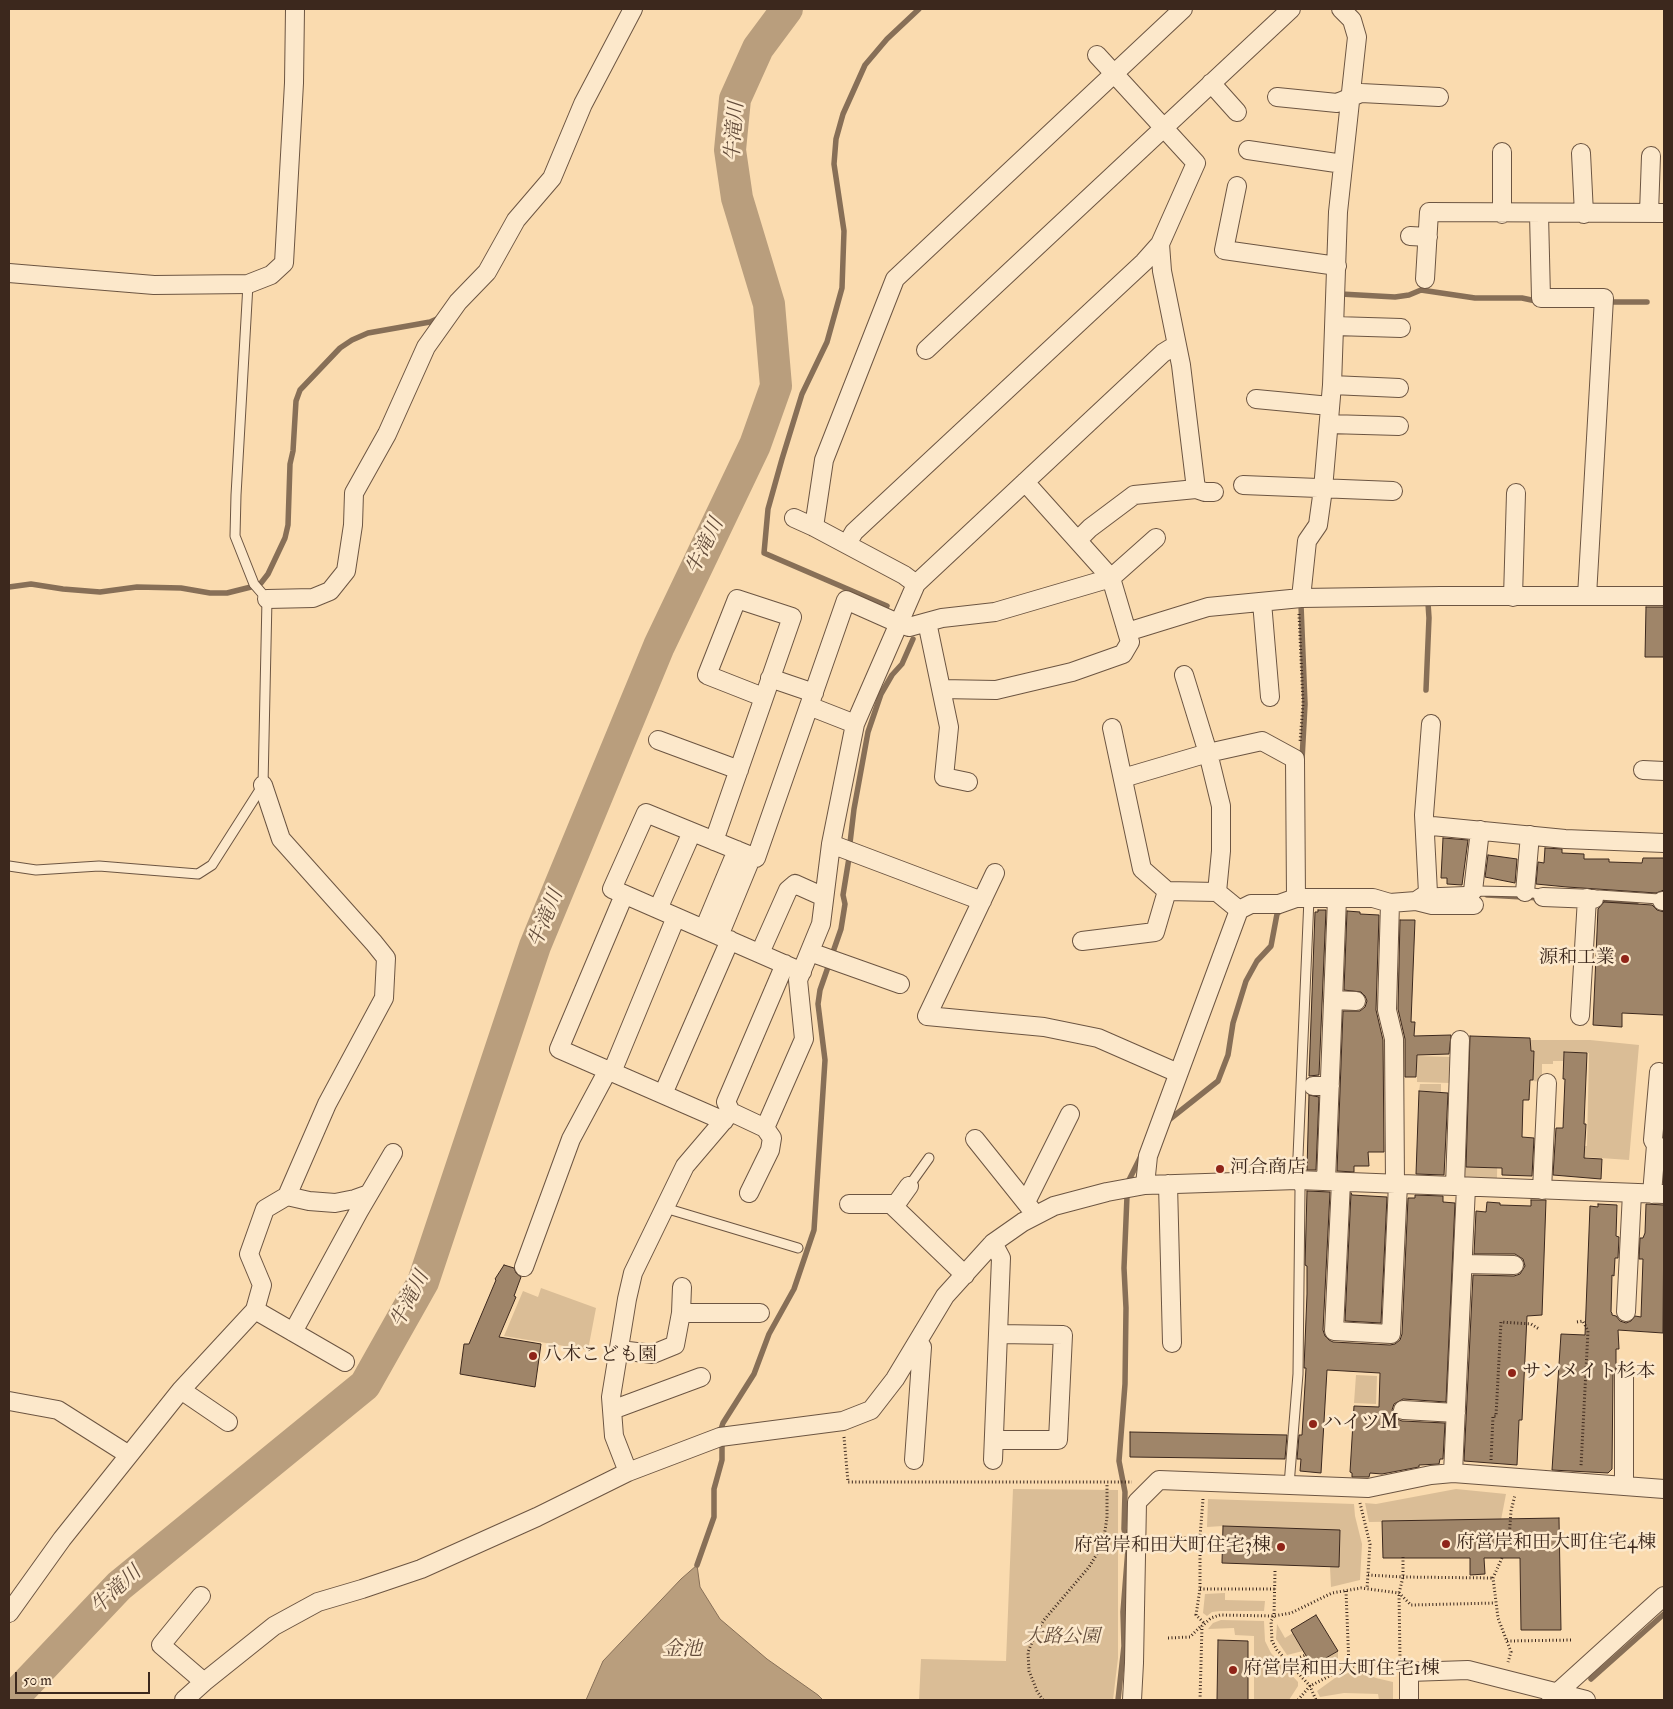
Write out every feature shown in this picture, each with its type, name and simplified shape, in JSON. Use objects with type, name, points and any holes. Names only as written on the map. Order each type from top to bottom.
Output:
[{"type":"street","points":[[9,272],[154,285],[248,284],[272,275],[284,264],[294,83],[295,9]]},
{"type":"street","points":[[267,599],[313,598],[330,592],[346,571],[353,525],[354,493],[387,434],[426,347],[458,302],[487,272],[516,220],[552,178],[583,104],[634,9]]},
{"type":"street","points":[[814,527],[824,460],[894,279],[1183,9]]},
{"type":"street","points":[[926,350],[1291,9]]},
{"type":"street","points":[[1301,598],[1307,541],[1318,525],[1323,489],[1332,385],[1338,212],[1357,37],[1352,20],[1341,9]]},
{"type":"street","points":[[847,544],[854,532],[1144,262],[1160,244],[1196,163],[1097,55]]},
{"type":"street","points":[[1211,83],[1238,112]]},
{"type":"street","points":[[1277,97],[1337,103],[1361,93],[1438,97]]},
{"type":"street","points":[[1248,150],[1343,164]]},
{"type":"street","points":[[1502,152],[1502,214]]},
{"type":"street","points":[[1581,153],[1584,214]]},
{"type":"street","points":[[1425,279],[1419,236],[1429,212],[1502,214],[1657,213],[1651,156]]},
{"type":"street","points":[[1237,186],[1224,250],[1337,266]]},
{"type":"street","points":[[1540,214],[1541,298],[1604,298],[1587,596]]},
{"type":"street","points":[[1078,540],[1090,528],[1134,495],[1205,490],[1162,271],[1160,244]]},
{"type":"street","points":[[1335,326],[1401,328]]},
{"type":"street","points":[[765,1128],[804,1039],[798,980],[821,924],[831,844],[855,724],[916,584],[1162,353],[1176,345]]},
{"type":"street","points":[[1332,385],[1399,388]]},
{"type":"street","points":[[1256,399],[1330,415],[1399,426]]},
{"type":"street","points":[[941,689],[996,690],[1072,672],[1123,654],[1130,642],[1112,578],[1025,482]]},
{"type":"street","points":[[1243,485],[1392,490]]},
{"type":"street","points":[[1513,597],[1516,492]]},
{"type":"street","points":[[794,518],[847,544],[904,575],[916,584]]},
{"type":"street","points":[[802,972],[612,889],[646,813],[756,858],[846,600],[909,627],[942,618],[995,612],[1112,578],[1156,538]]},
{"type":"street","points":[[1127,632],[1208,607],[1301,598],[1664,596]]},
{"type":"street","points":[[714,841],[792,617],[736,599],[707,675],[763,697]]},
{"type":"street","points":[[1262,602],[1270,697]]},
{"type":"street","points":[[927,622],[949,727],[944,777],[968,782]]},
{"type":"street","points":[[1184,675],[1208,753],[1221,806],[1221,851],[1217,892]]},
{"type":"street","points":[[770,678],[855,724]]},
{"type":"street","points":[[1422,897],[1424,815],[1431,724]]},
{"type":"street","points":[[1112,728],[1142,869],[1167,890],[1217,892],[1239,910]]},
{"type":"street","points":[[658,740],[739,770]]},
{"type":"street","points":[[1123,778],[1208,753],[1262,741],[1295,759],[1302,898]]},
{"type":"street","points":[[1644,770],[1664,771]]},
{"type":"street","points":[[9,1613],[62,1539],[181,1390],[255,1310],[262,1285],[248,1254],[265,1209],[287,1196],[327,1104],[384,998],[386,958],[281,839],[263,786]]},
{"type":"street","points":[[1432,826],[1530,835],[1596,849],[1664,843]]},
{"type":"street","points":[[1145,1185],[1148,1156],[1239,910],[1251,904],[1279,904],[1302,898],[1373,898],[1390,902],[1422,897],[1432,905],[1474,898],[1480,830]]},
{"type":"street","points":[[658,909],[692,832]]},
{"type":"street","points":[[1525,892],[1530,835]]},
{"type":"street","points":[[831,844],[982,901]]},
{"type":"street","points":[[663,1094],[745,853]]},
{"type":"street","points":[[995,873],[927,1016],[1044,1027],[1098,1038],[1178,1073]]},
{"type":"street","points":[[760,953],[788,890],[795,884],[824,897]]},
{"type":"street","points":[[1082,941],[1155,932],[1167,890]]},
{"type":"street","points":[[624,894],[559,1049],[663,1094],[765,1128],[772,1138],[770,1150],[748,1193]]},
{"type":"street","points":[[1543,897],[1591,898],[1580,1016]]},
{"type":"street","points":[[1338,898],[1334,1000],[1321,1086],[1333,1182],[1334,1331],[1390,1334],[1396,1184],[1394,1040],[1387,1010],[1390,902]]},
{"type":"street","points":[[524,1267],[571,1139],[610,1071],[676,917]]},
{"type":"street","points":[[810,952],[900,984]]},
{"type":"street","points":[[628,1472],[614,1436],[611,1397],[627,1299],[634,1272],[685,1166],[727,1116],[726,1102],[785,964]]},
{"type":"street","points":[[1334,1000],[1356,1001]]},
{"type":"street","points":[[1453,1473],[1463,1264],[1460,1187],[1460,1040]]},
{"type":"street","points":[[1031,1209],[1063,1204],[1107,1192],[1145,1185],[1297,1180],[1658,1194],[1656,1145],[1654,1140],[1659,1072]]},
{"type":"street","points":[[1542,1190],[1547,1083]]},
{"type":"street","points":[[184,1700],[274,1626],[318,1602],[421,1569],[537,1517],[628,1472],[720,1437],[842,1421],[871,1410],[895,1379],[945,1296],[993,1243],[1023,1222],[1031,1209],[1070,1114]]},
{"type":"street","points":[[975,1138],[1031,1209]]},
{"type":"street","points":[[293,1332],[393,1153]]},
{"type":"street","points":[[1168,1184],[1172,1343]]},
{"type":"street","points":[[894,1207],[909,1186]]},
{"type":"street","points":[[1626,1312],[1618,1286],[1632,1193]]},
{"type":"street","points":[[287,1196],[309,1201],[335,1202],[369,1194]]},
{"type":"street","points":[[849,1204],[891,1204],[965,1275]]},
{"type":"street","points":[[993,1243],[1001,1258],[993,1460]]},
{"type":"street","points":[[1463,1264],[1514,1265]]},
{"type":"street","points":[[620,1350],[652,1354],[675,1345],[681,1313],[682,1287]]},
{"type":"street","points":[[255,1310],[345,1362]]},
{"type":"street","points":[[681,1313],[760,1313]]},
{"type":"street","points":[[994,1440],[1058,1440],[1063,1335],[998,1334]]},
{"type":"street","points":[[914,1460],[922,1348],[918,1342]]},
{"type":"street","points":[[1624,1374],[1624,1486]]},
{"type":"street","points":[[612,1410],[702,1377]]},
{"type":"street","points":[[181,1390],[228,1422]]},
{"type":"street","points":[[9,1401],[58,1410],[129,1455]]},
{"type":"street","points":[[1403,1410],[1456,1413]]},
{"type":"street","points":[[1132,1700],[1137,1502],[1159,1480],[1368,1488],[1431,1475],[1453,1473],[1664,1489]]},
{"type":"street","points":[[201,1596],[161,1645],[204,1682]]},
{"type":"street","points":[[1554,1696],[1664,1596]]},
{"type":"street","points":[[1409,1700],[1409,1672],[1468,1670],[1554,1696],[1586,1700]]},
{"type":"lane","points":[[9,866],[36,870],[99,866],[198,874],[212,865],[263,786],[262,746],[267,599],[254,584],[235,536],[248,284]]},
{"type":"lane","points":[[1474,898],[1525,892],[1540,894],[1543,897]]},
{"type":"lane","points":[[1591,898],[1599,895],[1659,899],[1663,901]]},
{"type":"lane","points":[[1289,1485],[1298,1374],[1300,1190],[1297,1180],[1302,898]]},
{"type":"lane","points":[[909,1186],[929,1158]]},
{"type":"lane","points":[[665,1208],[798,1248]]},
{"type":"path","points":[[1295,759],[1299,754],[1302,703],[1299,606],[1301,598]]},
{"type":"path","points":[[1577,1322],[1583,1321],[1588,1331],[1580,1482]]},
{"type":"path","points":[[1490,1475],[1493,1416],[1496,1416],[1500,1322],[1531,1324],[1540,1329]]},
{"type":"path","points":[[842,1421],[848,1482],[1124,1482]]},
{"type":"path","points":[[1043,1700],[1029,1671],[1028,1652],[1044,1620],[1089,1567],[1098,1552],[1104,1537],[1107,1518],[1107,1483]]},
{"type":"path","points":[[1508,1539],[1516,1488]]},
{"type":"path","points":[[1200,1700],[1203,1624],[1196,1615],[1200,1589],[1200,1537],[1203,1494]]},
{"type":"path","points":[[1360,1498],[1361,1512],[1370,1544],[1367,1589]]},
{"type":"path","points":[[1145,1539],[1200,1537]]},
{"type":"path","points":[[1400,1662],[1399,1594],[1403,1577],[1403,1557]]},
{"type":"path","points":[[1502,1558],[1493,1578],[1498,1618],[1511,1652],[1506,1670]]},
{"type":"path","points":[[1275,1570],[1274,1616],[1271,1621],[1272,1641],[1287,1662],[1310,1686],[1316,1700]]},
{"type":"path","points":[[1368,1575],[1493,1578]]},
{"type":"path","points":[[1200,1589],[1275,1589]]},
{"type":"path","points":[[1168,1638],[1190,1638],[1203,1624],[1211,1618],[1220,1615],[1274,1616],[1291,1613],[1332,1593],[1346,1591],[1367,1589],[1399,1594],[1411,1605],[1495,1603]]},
{"type":"path","points":[[1346,1591],[1349,1666]]},
{"type":"path","points":[[1507,1641],[1573,1640]]},
{"type":"path","points":[[1287,1662],[1306,1655]]},
{"type":"path","points":[[1298,1700],[1310,1686],[1349,1666],[1379,1667]]},
{"type":"green space","points":[[1530,1040],[1590,1040],[1639,1045],[1629,1160],[1586,1157],[1585,1162],[1567,1146],[1587,1146],[1589,1053],[1564,1052],[1563,1061],[1553,1061],[1553,1064],[1542,1064],[1542,1082],[1533,1081],[1534,1052],[1530,1051]]},
{"type":"green space","points":[[1417,1056],[1452,1057],[1451,1083],[1417,1082]]},
{"type":"green space","points":[[1420,1084],[1441,1084],[1441,1092],[1419,1091]]},
{"type":"green space","points":[[1498,1116],[1497,1178],[1465,1177],[1462,1173],[1462,1167],[1489,1168]]},
{"type":"green space","points":[[541,1288],[596,1308],[588,1350],[504,1336],[523,1291],[538,1297]]},
{"type":"green space","points":[[1356,1375],[1377,1376],[1376,1404],[1354,1403]]},
{"type":"green space","name":"大路公園","points":[[1013,1489],[1118,1490],[1118,1658],[1113,1700],[919,1700],[921,1659],[1006,1661]]},
{"type":"green space","points":[[1456,1489],[1506,1494],[1501,1520],[1369,1522],[1365,1503],[1376,1504]]},
{"type":"green space","points":[[1208,1499],[1354,1504],[1362,1544],[1360,1580],[1331,1587],[1330,1567],[1338,1567],[1223,1526],[1207,1527]]},
{"type":"green space","points":[[1225,1593],[1225,1600],[1265,1601],[1264,1611],[1220,1611],[1212,1612],[1207,1616],[1203,1613],[1205,1594]]},
{"type":"green space","points":[[1221,1620],[1264,1621],[1265,1641],[1271,1653],[1298,1682],[1298,1686],[1289,1700],[1254,1700],[1254,1636],[1235,1635],[1234,1628],[1208,1629],[1213,1623]]},
{"type":"green space","points":[[1277,1624],[1285,1638],[1293,1633],[1303,1651],[1287,1655],[1276,1639]]},
{"type":"green space","points":[[1338,1651],[1338,1662],[1308,1677],[1295,1664],[1308,1660],[1312,1666]]},
{"type":"green space","points":[[1351,1672],[1366,1674],[1393,1682],[1393,1700],[1379,1700],[1378,1694],[1344,1693],[1320,1697],[1317,1691],[1335,1678]]},
{"type":"water","name":"金池","points":[[697,1565],[700,1587],[720,1619],[767,1659],[823,1700],[586,1700],[603,1661],[681,1579]]},
{"type":"building","points":[[1646,607],[1664,607],[1664,657],[1645,657]]},
{"type":"building","points":[[1443,838],[1468,840],[1462,885],[1447,884],[1447,878],[1441,878]]},
{"type":"building","points":[[1545,848],[1562,849],[1562,853],[1584,854],[1584,859],[1609,859],[1609,862],[1642,863],[1643,858],[1664,858],[1664,890],[1656,893],[1536,884],[1538,862],[1544,863]]},
{"type":"building","points":[[1488,855],[1517,859],[1515,883],[1485,877]]},
{"type":"building","name":"源和工業","points":[[1604,902],[1652,905],[1657,910],[1664,912],[1664,1015],[1622,1013],[1622,1027],[1593,1025],[1598,909]]},
{"type":"building","points":[[1318,910],[1326,910],[1319,1075],[1309,1076],[1315,912],[1318,912]]},
{"type":"building","points":[[1347,911],[1379,915],[1376,1010],[1383,1040],[1384,1152],[1368,1152],[1369,1166],[1354,1166],[1354,1172],[1337,1171],[1343,1011],[1360,1011],[1365,1007],[1367,1001],[1361,992],[1344,990]]},
{"type":"building","points":[[1400,920],[1415,920],[1411,1022],[1415,1022],[1414,1036],[1451,1035],[1449,1054],[1417,1055],[1416,1077],[1405,1077],[1405,1039],[1398,1009]]},
{"type":"building","points":[[1470,1036],[1530,1038],[1531,1051],[1534,1051],[1533,1080],[1530,1080],[1529,1100],[1523,1100],[1522,1137],[1534,1138],[1532,1176],[1502,1175],[1502,1168],[1466,1167]]},
{"type":"building","points":[[1564,1052],[1587,1053],[1584,1158],[1602,1159],[1601,1179],[1553,1175],[1556,1128],[1563,1128]]},
{"type":"building","points":[[1419,1091],[1448,1093],[1444,1175],[1416,1174]]},
{"type":"building","points":[[1309,1095],[1319,1097],[1316,1170],[1307,1170]]},
{"type":"building","points":[[1307,1191],[1330,1192],[1323,1330],[1325,1336],[1333,1342],[1390,1345],[1400,1340],[1402,1334],[1408,1198],[1415,1198],[1415,1195],[1443,1196],[1443,1202],[1455,1203],[1446,1402],[1403,1399],[1394,1404],[1392,1410],[1397,1419],[1402,1421],[1445,1423],[1443,1459],[1440,1459],[1439,1464],[1419,1465],[1419,1467],[1382,1474],[1370,1473],[1369,1477],[1352,1477],[1350,1472],[1354,1406],[1379,1407],[1380,1373],[1327,1370],[1321,1473],[1300,1471],[1301,1459],[1297,1459],[1299,1435],[1302,1435],[1306,1368],[1304,1368],[1307,1294],[1307,1266],[1305,1265]]},
{"type":"building","points":[[1351,1193],[1352,1195],[1387,1197],[1381,1323],[1345,1321]]},
{"type":"building","points":[[1531,1200],[1546,1200],[1542,1315],[1527,1316],[1522,1420],[1519,1420],[1517,1465],[1464,1461],[1473,1275],[1514,1276],[1520,1274],[1525,1266],[1523,1259],[1515,1254],[1474,1254],[1476,1211],[1486,1212],[1487,1202],[1500,1203],[1500,1205],[1531,1206]]},
{"type":"building","points":[[1598,1204],[1617,1205],[1616,1236],[1619,1237],[1618,1258],[1615,1258],[1614,1276],[1612,1275],[1611,1312],[1620,1321],[1626,1323],[1635,1316],[1641,1317],[1643,1259],[1639,1259],[1640,1238],[1643,1238],[1645,1233],[1646,1204],[1664,1205],[1663,1333],[1618,1330],[1619,1349],[1616,1349],[1616,1368],[1613,1374],[1612,1469],[1608,1473],[1552,1470],[1561,1334],[1585,1335],[1590,1206],[1598,1207]]},
{"type":"building","points":[[504,1265],[514,1268],[521,1277],[514,1296],[516,1297],[499,1337],[541,1344],[535,1387],[460,1374],[464,1344],[469,1344],[495,1279]]},
{"type":"building","points":[[1130,1432],[1287,1435],[1285,1459],[1130,1457]]},
{"type":"building","points":[[1559,1518],[1561,1630],[1521,1630],[1520,1558],[1484,1558],[1485,1574],[1470,1575],[1470,1558],[1383,1558],[1382,1521]]},
{"type":"building","name":"府営岸和田大町住宅3棟","points":[[1223,1526],[1340,1530],[1339,1567],[1222,1563]]},
{"type":"building","points":[[1316,1615],[1338,1651],[1312,1666],[1291,1630]]},
{"type":"building","name":"府営岸和田大町住宅1棟","points":[[1218,1640],[1248,1641],[1248,1700],[1217,1700]]},
{"type":"waterway","name":"牛滝川","points":[[11,1700],[119,1586],[365,1385],[423,1282],[535,946],[659,646],[755,445],[776,386],[769,304],[737,198],[730,150],[735,99],[758,48],[787,9]]},
{"type":"waterway","points":[[887,606],[764,553],[768,509],[782,459],[802,394],[827,342],[842,288],[844,231],[834,164],[836,139],[843,114],[865,65],[887,39],[919,9]]},
{"type":"waterway","points":[[1341,297],[1341,294],[1395,297],[1409,295],[1421,290],[1475,298],[1522,298],[1536,301]]},
{"type":"waterway","points":[[1607,302],[1647,302]]},
{"type":"waterway","points":[[261,583],[268,574],[285,538],[288,525],[290,464],[293,451],[296,401],[300,390],[340,348],[352,340],[368,333],[430,322],[439,318]]},
{"type":"waterway","points":[[9,587],[31,584],[100,592],[137,587],[181,588],[210,593],[227,593],[251,587]]},
{"type":"waterway","points":[[1426,690],[1428,603]]},
{"type":"waterway","points":[[1301,605],[1305,704],[1302,760]]},
{"type":"waterway","points":[[850,843],[868,732],[881,694],[892,675],[902,664],[913,639]]},
{"type":"waterway","points":[[833,952],[841,929],[845,904],[843,895],[849,858]]},
{"type":"waterway","points":[[1487,895],[1540,898]]},
{"type":"waterway","points":[[1598,900],[1636,902]]},
{"type":"waterway","points":[[1165,1123],[1218,1081],[1228,1055],[1233,1023],[1246,981],[1257,961],[1271,946],[1277,914],[1283,908]]},
{"type":"waterway","points":[[721,1429],[754,1374],[769,1334],[794,1289],[814,1230],[825,1060],[818,1004],[820,990],[828,967]]},
{"type":"waterway","points":[[1128,1182],[1142,1154]]},
{"type":"waterway","points":[[1118,1700],[1124,1646],[1123,1612],[1128,1549],[1124,1529],[1125,1492],[1119,1461],[1125,1384],[1126,1308],[1124,1268],[1127,1196]]},
{"type":"waterway","points":[[697,1565],[714,1517],[714,1489],[722,1460],[722,1446]]},
{"type":"waterway","points":[[1591,1679],[1664,1614]]},
{"type":"place","name":"源和工業","points":[[1625,959]]},
{"type":"place","name":"河合商店","points":[[1220,1169]]},
{"type":"place","name":"八木こども園","points":[[533,1356]]},
{"type":"place","name":"サンメイト杉本","points":[[1512,1373]]},
{"type":"place","name":"ハイツM","points":[[1313,1424]]},
{"type":"place","name":"府営岸和田大町住宅4棟","points":[[1446,1544]]},
{"type":"place","name":"府営岸和田大町住宅3棟","points":[[1281,1547]]},
{"type":"place","name":"府営岸和田大町住宅1棟","points":[[1233,1670]]}]
